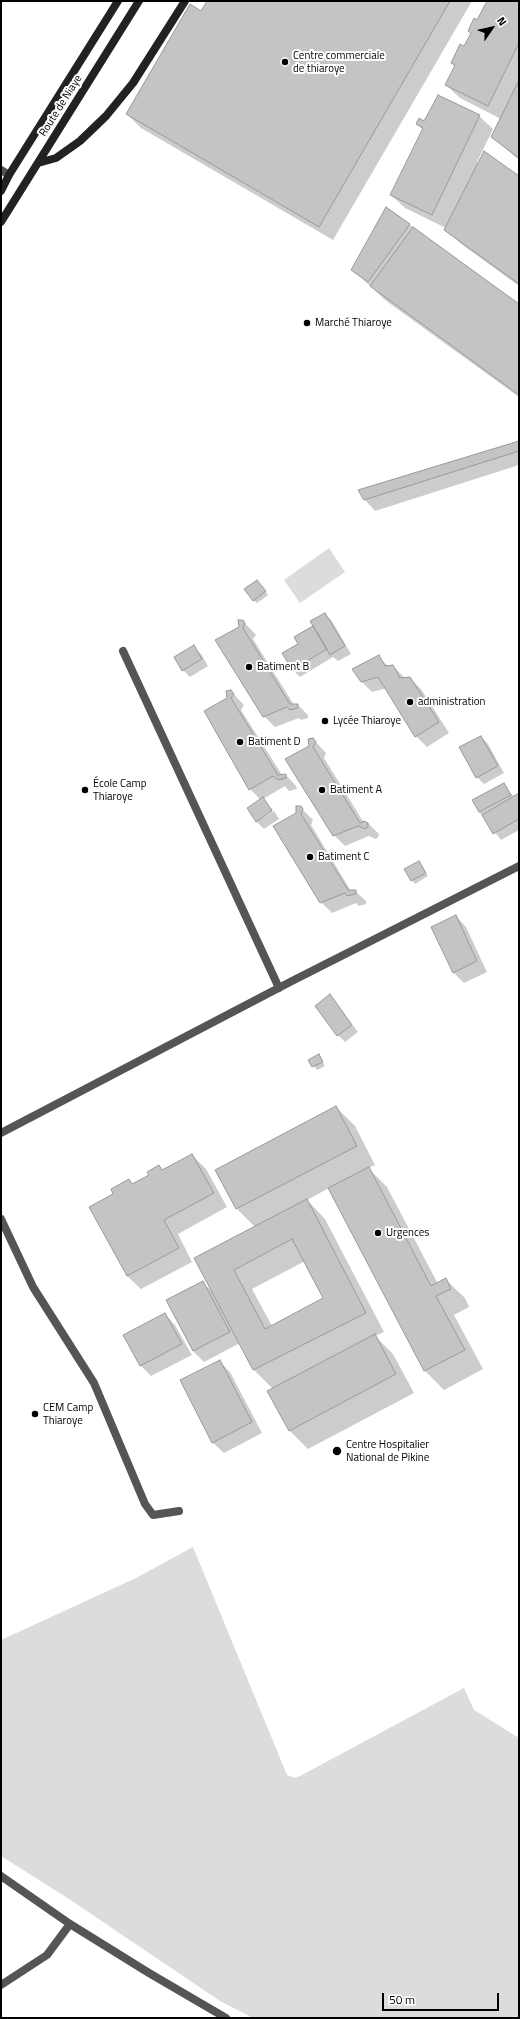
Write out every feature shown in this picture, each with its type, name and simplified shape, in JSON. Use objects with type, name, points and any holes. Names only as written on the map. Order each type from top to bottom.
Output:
[{"type":"main road","name":"Route de Niaye","points":[[1,191],[9,175],[118,1]]},
{"type":"main road","name":"Route de Niaye","points":[[1,222],[139,1]]},
{"type":"main road","points":[[38,163],[56,158],[80,141],[106,116],[133,83],[184,1]]},
{"type":"street","points":[[1,170],[9,175]]},
{"type":"street","points":[[123,651],[279,988]]},
{"type":"street","points":[[1,1133],[279,988],[519,866]]},
{"type":"street","points":[[1,1219],[33,1287],[94,1383],[145,1504],[153,1515],[179,1511]]},
{"type":"street","points":[[1,1876],[70,1924],[226,2018]]},
{"type":"street","points":[[1,1986],[47,1955],[70,1924]]},
{"type":"shaded area","points":[[329,548],[345,572],[300,603],[284,580]]},
{"type":"shaded area","points":[[193,1547],[287,1775],[295,1778],[300,1776],[464,1688],[474,1710],[519,1738],[519,2018],[253,2018],[220,2001],[69,1899],[1,1856],[1,1640],[136,1578]]},
{"type":"building","name":"Centre commerciale de thiaroye","points":[[207,1],[450,1],[319,227],[126,114],[190,4],[201,11]]},
{"type":"building","points":[[487,1],[519,1],[519,43],[488,106],[445,85],[455,65],[451,63],[460,44],[464,46],[471,33],[468,31],[474,18],[477,20]]},
{"type":"building","points":[[519,80],[519,158],[491,137]]},
{"type":"building","points":[[438,95],[480,115],[432,215],[390,195],[423,128],[416,124],[419,118],[424,121]]},
{"type":"building","points":[[484,151],[519,176],[519,284],[444,230]]},
{"type":"building","points":[[386,207],[410,224],[368,282],[351,270]]},
{"type":"building","points":[[413,227],[519,304],[519,395],[370,286]]},
{"type":"building","points":[[519,441],[519,451],[364,500],[358,490]]},
{"type":"building","points":[[257,580],[266,591],[253,601],[244,589]]},
{"type":"building","points":[[325,613],[345,646],[330,655],[310,621]]},
{"type":"building","name":"Batiment B","points":[[238,620],[243,620],[245,623],[243,628],[290,704],[298,704],[298,708],[290,710],[287,707],[263,717],[215,640],[239,627]]},
{"type":"building","points":[[313,626],[327,649],[292,670],[282,653],[298,644],[294,637]]},
{"type":"building","points":[[194,645],[202,659],[182,671],[174,657]]},
{"type":"building","name":"administration","points":[[379,655],[385,666],[393,665],[400,678],[410,677],[439,722],[415,737],[378,677],[361,682],[352,669]]},
{"type":"building","name":"Batiment D","points":[[231,690],[234,694],[231,698],[278,775],[286,774],[286,778],[278,780],[273,776],[249,790],[204,711],[227,698],[226,691]]},
{"type":"building","points":[[481,736],[498,766],[476,778],[459,747]]},
{"type":"building","name":"Batiment A","points":[[313,738],[316,742],[313,747],[360,823],[364,821],[368,823],[368,827],[365,829],[358,826],[333,836],[285,759],[309,746],[308,739]]},
{"type":"building","points":[[504,783],[511,795],[479,812],[472,800]]},
{"type":"building","points":[[519,793],[519,819],[493,834],[482,815]]},
{"type":"building","points":[[263,797],[272,811],[256,822],[247,808]]},
{"type":"building","name":"Batiment C","points":[[296,806],[301,806],[303,809],[301,814],[348,890],[356,890],[356,894],[347,896],[345,893],[320,903],[273,826],[296,813]]},
{"type":"building","points":[[419,861],[426,873],[411,881],[404,869]]},
{"type":"building","points":[[456,915],[477,961],[453,973],[431,927]]},
{"type":"building","points":[[330,994],[352,1025],[337,1036],[315,1006]]},
{"type":"building","points":[[319,1054],[323,1062],[312,1067],[308,1060]]},
{"type":"building","points":[[336,1106],[357,1146],[236,1209],[215,1170]]},
{"type":"building","points":[[192,1154],[214,1193],[164,1220],[179,1248],[127,1276],[89,1207],[113,1194],[111,1189],[129,1179],[132,1184],[149,1175],[147,1172],[159,1165],[162,1170]]},
{"type":"building","name":"Urgences","points":[[369,1167],[431,1286],[446,1278],[451,1289],[436,1296],[465,1350],[424,1371],[328,1188]]},
{"type":"building","points":[[307,1199],[366,1313],[253,1370],[194,1258]],"holes":[[[292,1239],[323,1298],[265,1329],[234,1270]]]},
{"type":"building","points":[[203,1281],[230,1332],[193,1351],[166,1300]]},
{"type":"building","points":[[165,1313],[182,1344],[140,1366],[123,1335]]},
{"type":"building","points":[[375,1334],[396,1374],[289,1431],[267,1391]]},
{"type":"building","points":[[220,1360],[252,1422],[212,1443],[180,1380]]},
{"type":"place","name":"Centre commerciale de thiaroye","points":[[285,62]]},
{"type":"place","name":"Marché Thiaroye","points":[[307,323]]},
{"type":"place","name":"Batiment B","points":[[249,667]]},
{"type":"place","name":"administration","points":[[410,702]]},
{"type":"place","name":"Lycée Thiaroye","points":[[325,721]]},
{"type":"place","name":"Batiment D","points":[[240,742]]},
{"type":"place","name":"École Camp Thiaroye","points":[[85,790]]},
{"type":"place","name":"Batiment A","points":[[322,790]]},
{"type":"place","name":"Batiment C","points":[[310,857]]},
{"type":"place","name":"Urgences","points":[[378,1233]]},
{"type":"place","name":"CEM Camp Thiaroye","points":[[35,1414]]},
{"type":"place","name":"Centre Hospitalier National de Pikine","points":[[337,1451]]}]
